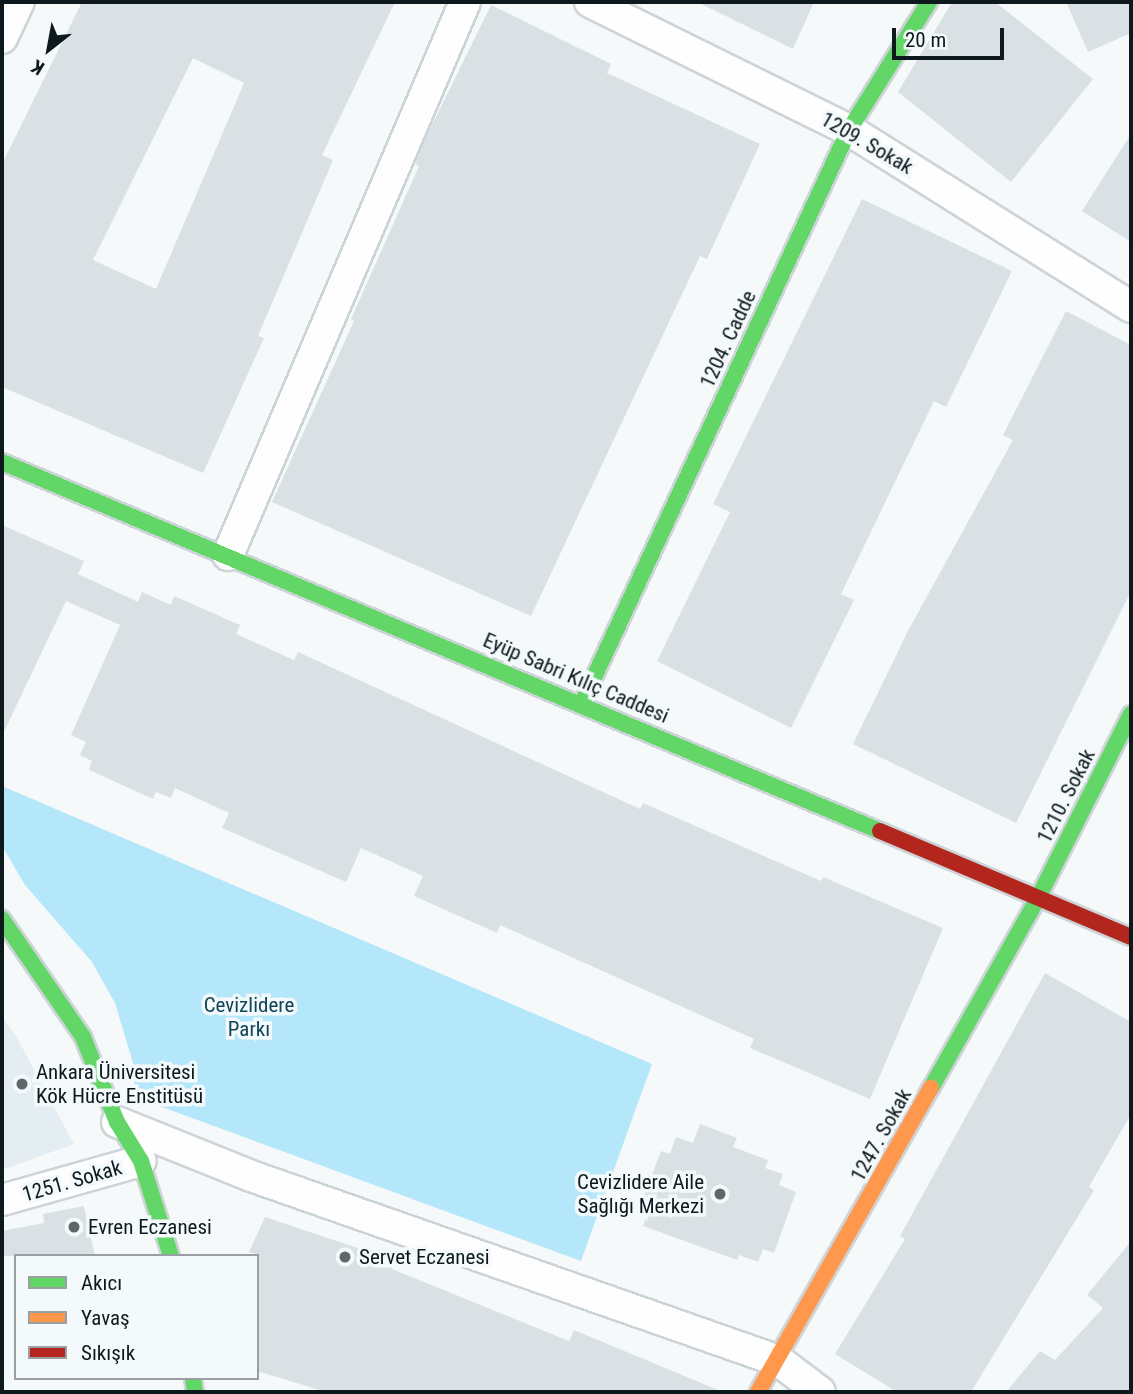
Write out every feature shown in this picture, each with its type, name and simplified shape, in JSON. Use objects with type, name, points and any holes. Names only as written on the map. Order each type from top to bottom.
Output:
[{"type":"street","points":[[2,38],[19,2]]},
{"type":"street","points":[[228,555],[465,2]]},
{"type":"street","name":"1209. Sokak","points":[[590,2],[849,130],[1131,307]]},
{"type":"street","name":"1204. Cadde","points":[[582,703],[849,130],[929,2]]},
{"type":"street","name":"Eyüp Sabri Kılıç Caddesi","points":[[2,462],[582,703],[1131,937]]},
{"type":"street","name":"1210. Sokak","points":[[1038,898],[1131,714]]},
{"type":"street","name":"1247. Sokak","points":[[758,1392],[779,1361],[1038,898]]},
{"type":"street","points":[[2,919],[83,1037],[117,1122],[142,1161],[170,1254]]},
{"type":"street","points":[[117,1122],[251,1176],[779,1361],[820,1392]]},
{"type":"street","name":"1251. Sokak","points":[[2,1200],[142,1161]]},
{"type":"shaded area","name":"Ankara Üniversitesi Kök Hücre Enstitüsü","points":[[2,1017],[16,1036],[74,1144],[2,1170]]},
{"type":"green space","name":"Cevizlidere Parkı","points":[[2,786],[652,1064],[581,1261],[135,1097],[133,1063],[115,1003],[92,962],[25,885],[2,846]]},
{"type":"building","points":[[82,2],[395,2],[322,155],[333,160],[258,336],[264,338],[203,473],[2,387],[2,164]],"holes":[[[193,58],[244,83],[156,289],[93,260]]]},
{"type":"building","points":[[697,2],[814,2],[793,49]]},
{"type":"building","points":[[952,2],[995,2],[1093,79],[1011,182],[898,92]]},
{"type":"building","points":[[1066,2],[1131,2],[1131,33],[1088,52]]},
{"type":"building","points":[[491,5],[611,64],[607,73],[760,144],[707,259],[700,256],[531,616],[272,502],[354,321],[351,319],[419,166],[415,164],[425,139]]},
{"type":"building","points":[[1131,134],[1131,242],[1082,211]]},
{"type":"building","points":[[862,199],[1012,271],[946,407],[934,401],[841,594],[854,600],[791,728],[657,661],[730,512],[713,504]]},
{"type":"building","points":[[1066,311],[1131,345],[1131,591],[1016,823],[853,744],[909,629],[1013,440],[1003,435]]},
{"type":"building","points":[[2,525],[84,561],[78,574],[138,602],[142,592],[171,605],[174,596],[240,625],[236,634],[294,660],[298,652],[640,809],[643,803],[821,881],[823,877],[943,928],[870,1099],[750,1048],[754,1039],[500,925],[497,933],[414,896],[423,876],[361,848],[346,882],[222,828],[229,813],[175,788],[171,798],[156,792],[153,799],[89,770],[92,761],[80,755],[86,742],[71,735],[120,625],[66,601],[2,736]]},
{"type":"building","points":[[1045,973],[1131,1022],[1131,1114],[1089,1187],[1094,1190],[971,1392],[897,1392],[835,1354],[905,1239],[900,1236]]},
{"type":"building","name":"Cevizlidere Aile Sağlığı Merkezi","points":[[700,1124],[737,1138],[733,1147],[768,1160],[765,1168],[783,1174],[779,1185],[796,1192],[774,1253],[763,1249],[758,1262],[739,1255],[737,1260],[643,1226],[653,1199],[644,1196],[661,1151],[670,1154],[676,1137],[693,1143]]},
{"type":"building","points":[[84,1206],[95,1254],[2,1256],[2,1231],[44,1223],[43,1214]]},
{"type":"building","points":[[265,1217],[396,1261],[392,1269],[569,1341],[574,1330],[723,1392],[326,1392],[259,1372],[259,1254],[249,1252]]},
{"type":"building","points":[[1131,1241],[1131,1392],[1006,1392],[1040,1351],[1055,1360],[1103,1308],[1087,1295]]},
{"type":"traffic: fast","points":[[582,703],[849,130],[929,2]]},
{"type":"traffic: fast","points":[[2,462],[880,831]]},
{"type":"traffic: fast","points":[[931,1088],[1038,898],[1131,714]]},
{"type":"traffic: fast","points":[[2,919],[83,1037],[117,1122],[141,1161],[170,1254]]},
{"type":"traffic: fast","points":[[193,1380],[195,1392]]},
{"type":"traffic: slow","points":[[758,1392],[931,1088]]},
{"type":"traffic: jam","points":[[880,831],[1131,937]]},
{"type":"place","name":"Ankara Üniversitesi Kök Hücre Enstitüsü","points":[[22,1084]]},
{"type":"place","name":"Cevizlidere Aile Sağlığı Merkezi","points":[[720,1194]]},
{"type":"place","name":"Evren Eczanesi","points":[[74,1227]]},
{"type":"place","name":"Servet Eczanesi","points":[[345,1257]]}]
